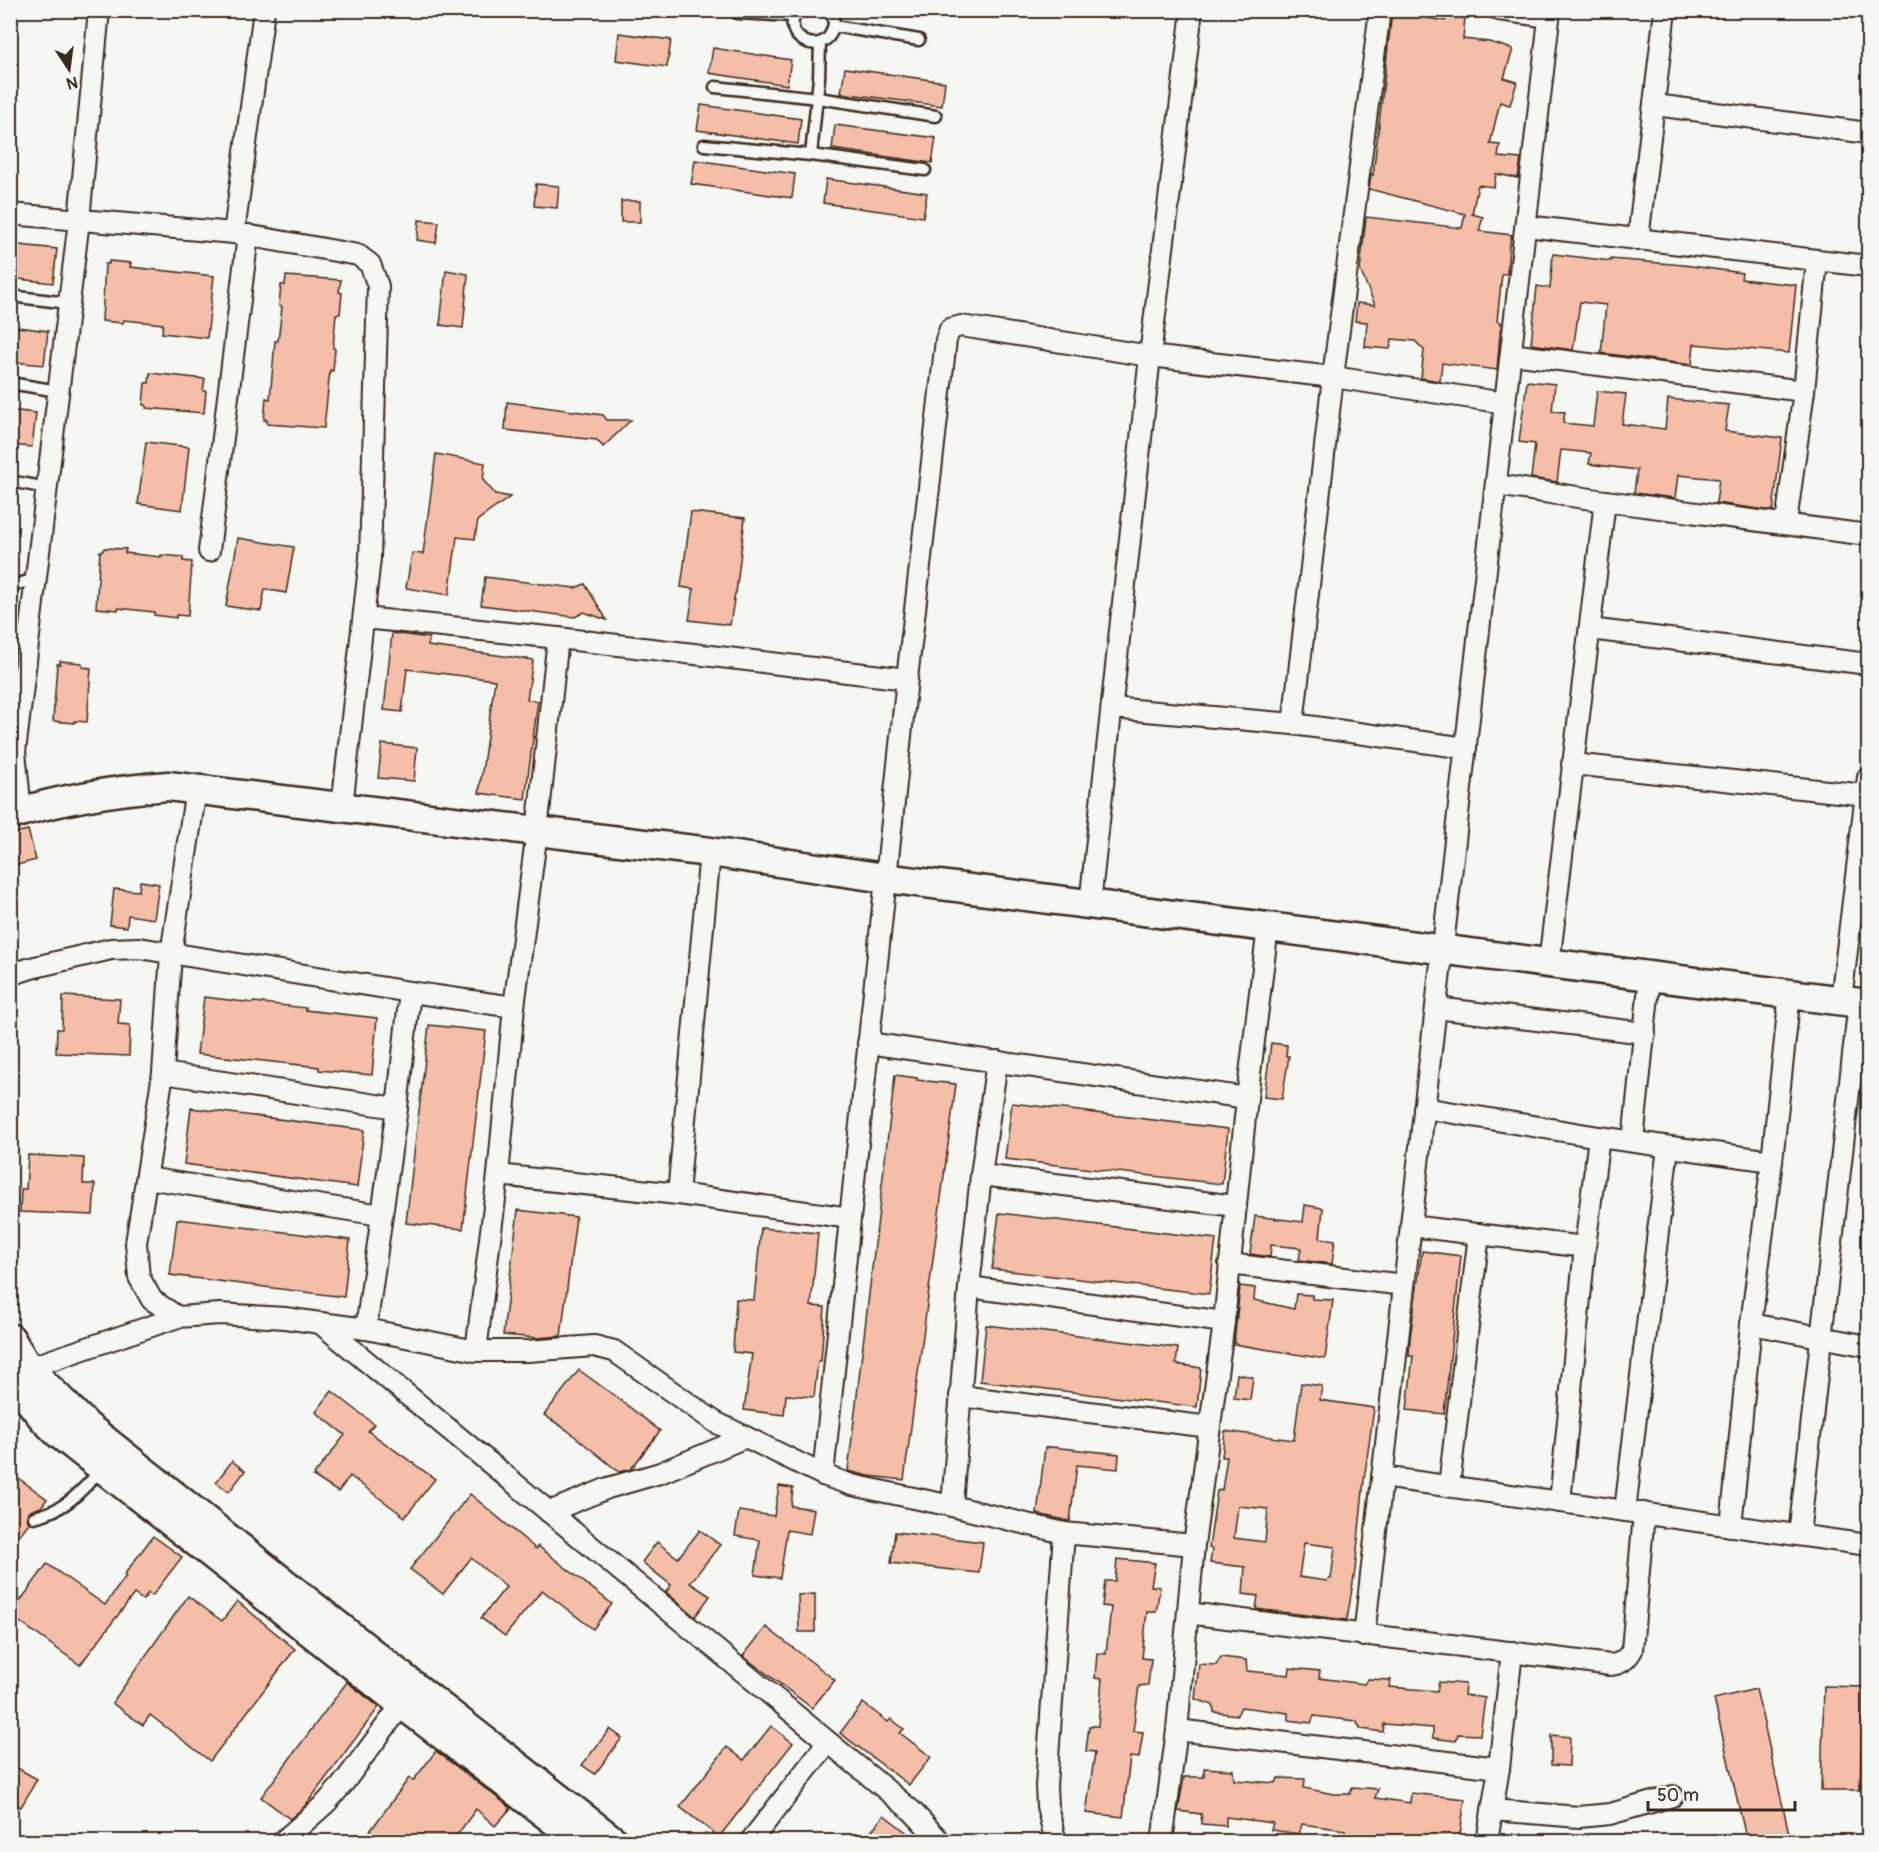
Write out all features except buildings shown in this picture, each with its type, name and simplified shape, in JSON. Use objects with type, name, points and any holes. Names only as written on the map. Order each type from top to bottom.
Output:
[{"type":"street","points":[[99,10],[79,220],[13,752],[16,813],[101,794],[168,786],[710,852],[885,878],[1856,1002]]},
{"type":"street","points":[[209,550],[264,10]]},
{"type":"street","points":[[1090,904],[1150,356],[1192,10]]},
{"type":"street","points":[[1293,724],[1333,377],[1380,10]]},
{"type":"street","points":[[1364,1636],[1550,14],[1499,10]]},
{"type":"street","points":[[1638,240],[1665,10]]},
{"type":"street","points":[[1655,105],[1869,133]]},
{"type":"street","points":[[10,214],[241,234],[358,255],[370,264],[378,286],[370,558],[342,807]]},
{"type":"street","points":[[1526,226],[1869,266]]},
{"type":"street","points":[[1786,523],[1804,391],[1816,260]]},
{"type":"street","points":[[823,1475],[907,679],[946,340],[950,329],[961,326],[1150,356],[1333,377],[1505,403]]},
{"type":"street","points":[[1511,354],[1804,391]]},
{"type":"street","points":[[1496,485],[1869,535]]},
{"type":"street","points":[[1550,963],[1605,501]]},
{"type":"street","points":[[364,618],[907,679]]},
{"type":"street","points":[[1590,629],[1869,664]]},
{"type":"street","points":[[476,1351],[558,638]]},
{"type":"street","points":[[1112,708],[1293,724],[1466,748]]},
{"type":"street","points":[[1572,764],[1868,786],[1856,1002],[1822,1338],[1799,1535]]},
{"type":"street","points":[[178,1317],[152,1300],[139,1277],[136,1244],[163,1073],[171,954],[196,789]]},
{"type":"street","points":[[678,1194],[710,852]]},
{"type":"street","points":[[1162,1842],[1176,1730],[1194,1545],[1224,1322],[1247,1098],[1268,927]]},
{"type":"street","points":[[10,975],[111,949],[139,948],[410,992],[514,1006]]},
{"type":"street","points":[[1633,1141],[1650,976]]},
{"type":"street","points":[[366,1329],[397,1108],[410,992]]},
{"type":"street","points":[[1731,1526],[1751,1324],[1790,993]]},
{"type":"street","points":[[1436,1008],[1645,1033]]},
{"type":"street","points":[[868,1042],[1247,1098]]},
{"type":"street","points":[[952,1506],[969,1287],[981,1174],[997,1061]]},
{"type":"street","points":[[163,1073],[397,1108]]},
{"type":"street","points":[[1424,1108],[1599,1137],[1772,1161]]},
{"type":"street","points":[[1560,1502],[1585,1247],[1599,1137]]},
{"type":"street","points":[[1188,1613],[1610,1665],[1624,1662],[1632,1650],[1634,1512],[1668,1147]]},
{"type":"street","points":[[981,1174],[1236,1206]]},
{"type":"street","points":[[498,1175],[678,1194],[850,1218]]},
{"type":"street","points":[[147,1178],[381,1215]]},
{"type":"street","points":[[1411,1226],[1585,1247]]},
{"type":"street","points":[[1449,1486],[1479,1234]]},
{"type":"street","points":[[1229,1264],[1404,1285]]},
{"type":"street","points":[[969,1287],[1224,1322]]},
{"type":"street","points":[[16,1379],[178,1317],[230,1314],[285,1318],[366,1329],[476,1351],[528,1351],[594,1346],[614,1351],[715,1422],[823,1475],[852,1485],[1064,1533],[1194,1545]]},
{"type":"street","points":[[320,1323],[912,1811],[941,1842]]},
{"type":"street","points":[[1751,1324],[1869,1346]]},
{"type":"street","points":[[10,1338],[16,1379],[58,1433],[104,1468],[226,1551]]},
{"type":"street","points":[[16,1379],[88,1427],[226,1551],[408,1696],[582,1842]]},
{"type":"street","points":[[960,1395],[1210,1427]]},
{"type":"street","points":[[549,1512],[608,1488],[660,1473],[746,1437]]},
{"type":"street","points":[[1382,1477],[1869,1545]]},
{"type":"street","points":[[1056,1842],[1047,1806],[1046,1786],[1064,1533]]},
{"type":"street","points":[[1487,1842],[1499,1767],[1512,1652]]},
{"type":"street","points":[[282,1842],[326,1803],[342,1785],[408,1696]]},
{"type":"street","points":[[408,1696],[615,1842]]},
{"type":"street","points":[[1176,1730],[1499,1767]]},
{"type":"street","points":[[750,1842],[828,1742]]},
{"type":"street","points":[[1492,1810],[1579,1817],[1610,1814],[1673,1796]]},
{"type":"lane","points":[[732,10],[737,13],[796,13],[793,27],[798,38],[808,44],[820,43],[830,36],[834,26],[832,14],[828,10]]},
{"type":"lane","points":[[834,26],[919,40]]},
{"type":"lane","points":[[811,155],[818,98],[820,43]]},
{"type":"lane","points":[[715,87],[818,98],[936,116]]},
{"type":"lane","points":[[704,145],[811,155],[925,170]]},
{"type":"lane","points":[[10,296],[69,303]]},
{"type":"lane","points":[[10,383],[58,391]]},
{"type":"lane","points":[[10,481],[47,488]]},
{"type":"lane","points":[[10,586],[36,579]]},
{"type":"lane","points":[[34,1516],[50,1513],[66,1505],[104,1468]]}]
